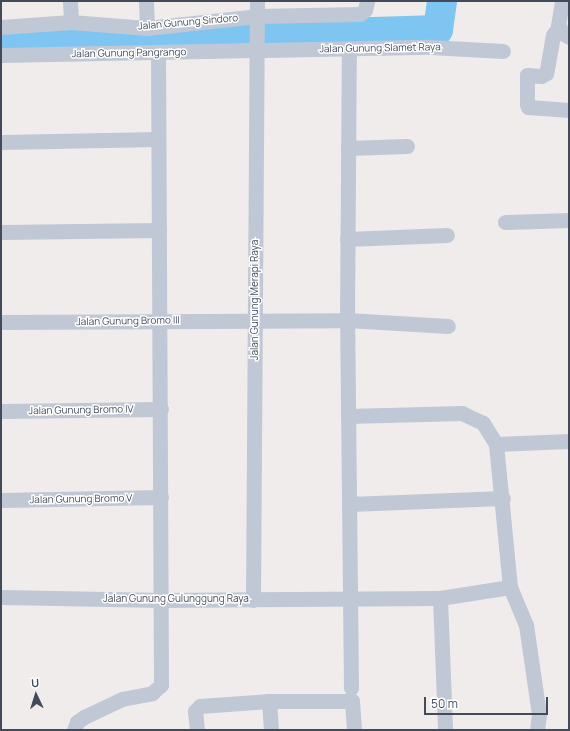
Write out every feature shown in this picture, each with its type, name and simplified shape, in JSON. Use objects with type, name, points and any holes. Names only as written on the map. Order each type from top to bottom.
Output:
[{"type":"street","points":[[70,1],[71,22]]},
{"type":"street","points":[[146,1],[147,28]]},
{"type":"street","name":"Jalan Gunung Merapi Raya","points":[[253,600],[258,1]]},
{"type":"street","name":"Jalan Gunung Sindoro","points":[[1,26],[71,22],[147,28],[257,19],[360,14],[365,10],[367,1]]},
{"type":"street","points":[[562,1],[564,32],[553,35],[546,73],[541,76],[527,75],[527,104],[528,107],[569,110]]},
{"type":"street","name":"Jalan Gunung Slamet Raya","points":[[258,47],[349,50],[430,47],[503,50]]},
{"type":"street","name":"Jalan Gunung Pangrango","points":[[1,55],[158,52],[258,47]]},
{"type":"street","points":[[349,50],[347,320],[351,688]]},
{"type":"street","points":[[74,730],[77,722],[84,717],[116,702],[159,689],[161,685],[162,497],[158,52]]},
{"type":"street","points":[[1,142],[158,139]]},
{"type":"street","points":[[348,148],[407,146]]},
{"type":"street","points":[[505,222],[569,220]]},
{"type":"street","points":[[1,232],[159,230]]},
{"type":"street","points":[[347,239],[447,235]]},
{"type":"street","name":"Jalan Gunung Bromo III","points":[[1,322],[255,319],[347,320],[448,326]]},
{"type":"street","name":"Jalan Gunung Bromo IV","points":[[1,411],[161,409]]},
{"type":"street","points":[[348,416],[462,413],[483,422],[496,444],[503,498],[510,587],[526,625],[539,714],[537,730]]},
{"type":"street","points":[[496,444],[569,441]]},
{"type":"street","name":"Jalan Gunung Bromo V","points":[[1,500],[162,497]]},
{"type":"street","points":[[349,504],[503,498]]},
{"type":"street","name":"Jalan Gunung Gulunggung Raya","points":[[1,597],[162,600],[440,598],[510,587]]},
{"type":"street","points":[[440,598],[445,730]]},
{"type":"street","points":[[196,730],[195,712],[200,706],[269,701],[352,701],[354,730]]},
{"type":"street","points":[[269,701],[271,730]]},
{"type":"waterway","points":[[1,37],[246,36],[438,30],[442,1]]}]
